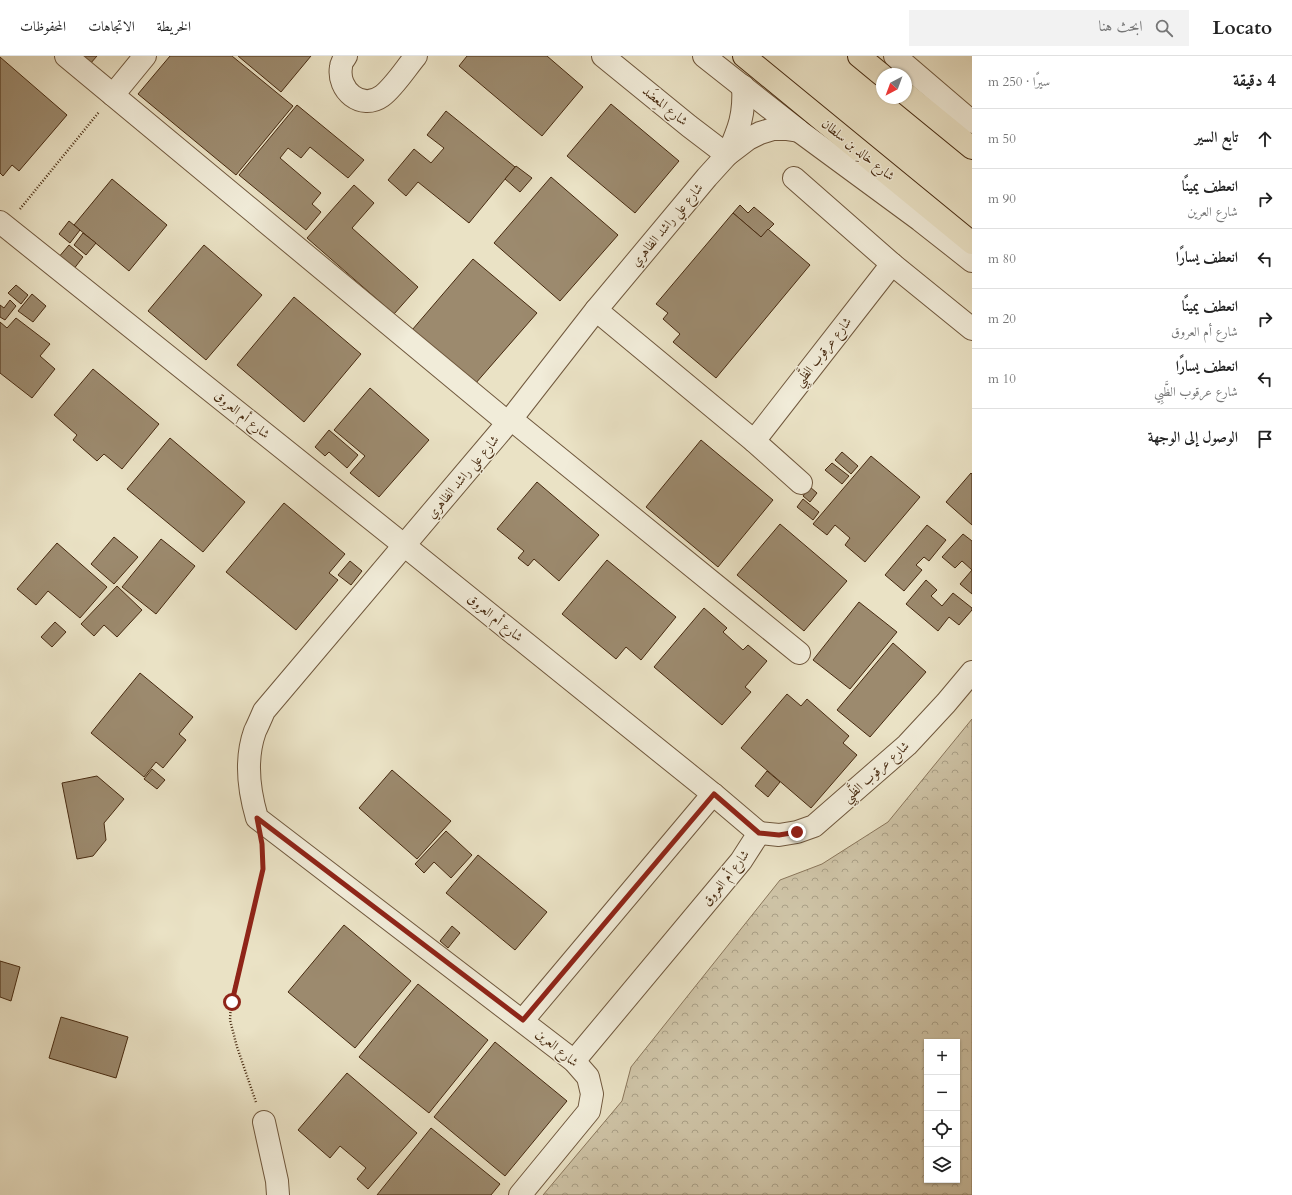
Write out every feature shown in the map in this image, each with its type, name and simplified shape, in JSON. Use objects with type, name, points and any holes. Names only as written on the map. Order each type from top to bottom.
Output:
[{"type":"main road","name":"شارع خالِد بن سلطان","points":[[744,56],[972,243]]},
{"type":"main road","points":[[859,56],[876,69]]},
{"type":"main road","points":[[912,99],[972,148]]},
{"type":"street","points":[[66,56],[510,421],[799,653]]},
{"type":"street","points":[[113,95],[145,56]]},
{"type":"street","points":[[346,56],[341,65],[340,78],[346,90],[356,98],[369,101],[381,97],[416,56]]},
{"type":"street","name":"شارع المِعضَد","points":[[603,56],[727,155]]},
{"type":"street","points":[[704,56],[799,131],[914,215],[972,261]]},
{"type":"street","points":[[895,56],[972,122]]},
{"type":"street","points":[[727,155],[738,132],[742,117],[744,102],[743,86]]},
{"type":"street","points":[[727,155],[748,139],[760,133],[773,129],[799,131]]},
{"type":"street","name":"شارع علي راشد الظاهري","points":[[257,818],[252,802],[249,784],[250,754],[255,732],[264,711],[510,421],[596,310],[727,155]]},
{"type":"street","points":[[794,178],[892,264],[972,330]]},
{"type":"street","name":"شارع أم العروق","points":[[3,224],[714,794],[759,833],[741,861],[574,1061]]},
{"type":"street","name":"شارع عرقوب الظَّبِي","points":[[754,441],[892,264]]},
{"type":"street","points":[[596,310],[754,441],[801,483]]},
{"type":"street","name":"شارع عرقوب الظَّبِي","points":[[759,833],[779,835],[797,832],[814,826],[907,745],[972,672]]},
{"type":"street","points":[[523,1020],[714,794]]},
{"type":"street","name":"شارع العرين","points":[[257,818],[523,1020],[574,1061],[588,1077],[592,1094],[589,1111],[520,1195]]},
{"type":"street","points":[[264,1122],[277,1181],[278,1195]]},
{"type":"path","points":[[3,224],[113,95]]},
{"type":"path","points":[[257,818],[262,844],[263,869],[232,1002],[230,1020],[264,1122]]},
{"type":"green space","points":[[972,719],[972,1195],[543,1195],[622,1101],[631,1067],[780,880],[822,864],[888,822]]},
{"type":"building","points":[[81,56],[97,56],[90,64]]},
{"type":"building","points":[[170,56],[232,56],[293,106],[236,175],[138,94]]},
{"type":"building","points":[[238,56],[311,56],[281,92]]},
{"type":"building","points":[[467,56],[547,56],[583,87],[542,136],[459,66]]},
{"type":"building","points":[[0,57],[67,115],[19,171],[12,165],[3,176],[0,173]]},
{"type":"building","points":[[611,104],[679,161],[635,213],[567,156]]},
{"type":"building","points":[[297,105],[364,160],[348,178],[310,147],[301,158],[288,148],[280,158],[321,193],[312,204],[321,212],[306,230],[239,175]]},
{"type":"building","points":[[446,111],[515,167],[469,223],[418,182],[406,196],[388,180],[414,149],[431,163],[444,148],[427,135]]},
{"type":"building","points":[[516,166],[532,178],[520,192],[505,179]]},
{"type":"building","points":[[551,177],[618,235],[560,301],[494,243]]},
{"type":"building","points":[[112,179],[167,225],[129,271],[74,225]]},
{"type":"building","points":[[354,185],[374,203],[352,228],[418,287],[394,314],[307,238]]},
{"type":"building","points":[[740,205],[748,213],[754,207],[774,224],[761,237],[733,213]]},
{"type":"building","points":[[733,213],[761,237],[768,229],[810,265],[716,378],[673,342],[680,334],[663,319],[668,313],[656,304]]},
{"type":"building","points":[[69,221],[80,230],[70,243],[59,234]]},
{"type":"building","points":[[83,233],[96,243],[86,255],[74,245]]},
{"type":"building","points":[[69,245],[83,257],[73,270],[58,258]]},
{"type":"building","points":[[204,245],[262,295],[206,360],[148,311]]},
{"type":"building","points":[[473,259],[537,313],[475,384],[412,330]]},
{"type":"building","points":[[16,285],[28,295],[21,304],[8,293]]},
{"type":"building","points":[[32,294],[46,306],[33,322],[18,311]]},
{"type":"building","points":[[294,297],[361,354],[304,422],[237,365]]},
{"type":"building","points":[[10,300],[16,306],[5,320],[0,317],[0,305],[4,308]]},
{"type":"building","points":[[16,318],[50,344],[40,356],[55,369],[32,398],[0,373],[0,322],[7,328]]},
{"type":"building","points":[[93,369],[159,424],[122,469],[104,454],[97,461],[73,440],[77,435],[54,415]]},
{"type":"building","points":[[370,388],[429,440],[379,497],[350,473],[365,456],[334,430]]},
{"type":"building","points":[[329,430],[358,455],[347,468],[329,452],[325,456],[315,447]]},
{"type":"building","points":[[170,438],[245,502],[203,552],[127,489]]},
{"type":"building","points":[[701,440],[773,500],[718,567],[646,507]]},
{"type":"building","points":[[842,452],[858,466],[851,474],[835,460]]},
{"type":"building","points":[[871,456],[920,497],[865,562],[845,545],[850,538],[835,525],[827,535],[813,524]]},
{"type":"building","points":[[832,463],[849,476],[842,484],[825,470]]},
{"type":"building","points":[[971,473],[972,474],[972,525],[946,502]]},
{"type":"building","points":[[537,482],[599,535],[559,581],[534,559],[528,566],[518,558],[524,551],[497,529]]},
{"type":"building","points":[[810,487],[817,493],[810,502],[803,496]]},
{"type":"building","points":[[803,499],[819,512],[813,520],[797,507]]},
{"type":"building","points":[[284,503],[345,554],[329,573],[338,580],[296,630],[226,572]]},
{"type":"building","points":[[780,524],[847,581],[804,631],[737,575]]},
{"type":"building","points":[[927,525],[946,540],[929,561],[924,557],[916,565],[922,570],[904,591],[885,575]]},
{"type":"building","points":[[963,534],[972,541],[972,570],[962,561],[955,568],[942,557]]},
{"type":"building","points":[[114,537],[138,557],[114,584],[91,564]]},
{"type":"building","points":[[161,539],[195,566],[156,614],[122,587]]},
{"type":"building","points":[[57,543],[107,587],[80,618],[48,591],[36,605],[17,589]]},
{"type":"building","points":[[607,560],[676,617],[641,660],[626,647],[616,659],[562,614]]},
{"type":"building","points":[[350,561],[362,571],[351,585],[338,575]]},
{"type":"building","points":[[972,570],[972,594],[960,584]]},
{"type":"building","points":[[926,580],[937,590],[931,596],[942,606],[953,593],[972,608],[972,610],[959,625],[949,617],[938,631],[906,604]]},
{"type":"building","points":[[117,586],[142,610],[117,637],[104,625],[94,636],[81,624]]},
{"type":"building","points":[[859,602],[897,632],[850,689],[813,660]]},
{"type":"building","points":[[704,608],[727,628],[723,632],[743,650],[748,645],[767,661],[745,687],[751,692],[722,725],[654,667]]},
{"type":"building","points":[[55,622],[66,632],[52,647],[41,637]]},
{"type":"building","points":[[893,643],[926,672],[870,737],[837,710]]},
{"type":"building","points":[[140,673],[193,717],[179,734],[186,740],[163,768],[156,762],[144,777],[91,733]]},
{"type":"building","points":[[787,694],[801,706],[807,699],[849,736],[843,743],[857,755],[811,808],[741,748]]},
{"type":"building","points":[[152,769],[165,780],[157,789],[144,779]]},
{"type":"building","points":[[392,770],[451,821],[417,859],[359,808]]},
{"type":"building","points":[[767,771],[780,782],[768,797],[755,786]]},
{"type":"building","points":[[97,776],[124,799],[104,823],[106,840],[93,856],[77,859],[62,783]]},
{"type":"building","points":[[446,831],[472,855],[451,878],[434,862],[424,873],[415,864]]},
{"type":"building","points":[[478,855],[547,912],[515,950],[446,893]]},
{"type":"building","points":[[344,925],[411,981],[355,1048],[288,992]]},
{"type":"building","points":[[452,926],[460,933],[448,948],[440,941]]},
{"type":"building","points":[[0,961],[20,967],[11,1001],[0,997]]},
{"type":"building","points":[[418,984],[488,1040],[429,1113],[359,1057]]},
{"type":"building","points":[[61,1017],[128,1037],[116,1078],[49,1058]]},
{"type":"building","points":[[495,1042],[567,1101],[505,1176],[434,1117]]},
{"type":"building","points":[[347,1073],[417,1133],[368,1189],[357,1179],[366,1168],[340,1146],[330,1158],[298,1130]]},
{"type":"building","points":[[431,1128],[500,1184],[491,1195],[377,1195]]},
{"type":"route","points":[[232,1002],[263,869],[262,844],[257,818],[523,1020],[714,794],[759,833],[779,835],[797,832]]}]
